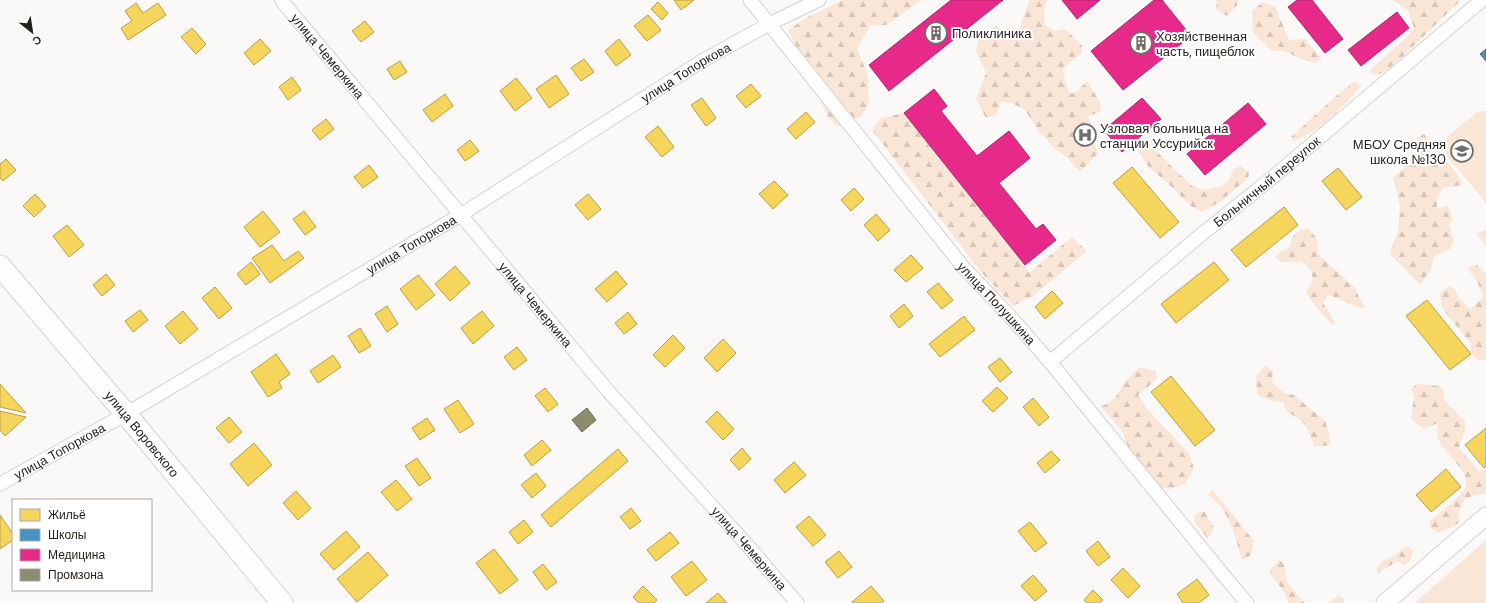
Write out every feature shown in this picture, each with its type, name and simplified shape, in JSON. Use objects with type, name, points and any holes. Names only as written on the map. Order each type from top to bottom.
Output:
[{"type":"main road","name":"улица Воровского","points":[[0,266],[126,414],[282,603]]},
{"type":"street","name":"улица Чемеркина","points":[[281,0],[462,214],[609,392],[749,547],[797,603]]},
{"type":"street","name":"улица Полушкина","points":[[750,0],[964,268],[1008,314],[1050,362],[1247,603]]},
{"type":"street","name":"улица Топоркова","points":[[0,484],[126,414],[462,214],[702,61],[769,24],[819,0]]},
{"type":"street","name":"Больничный переулок","points":[[1050,362],[1202,234],[1274,176],[1482,0]]},
{"type":"street","points":[[1385,603],[1486,516]]},
{"type":"green space","points":[[842,0],[922,0],[886,25],[870,26],[857,48],[868,76],[869,103],[861,117],[837,126],[828,117],[821,102],[834,94],[799,52],[788,30],[806,18]]},
{"type":"green space","points":[[1029,0],[1047,0],[1044,11],[1045,25],[1055,31],[1065,29],[1082,46],[1082,53],[1063,68],[1065,80],[1070,93],[1075,93],[1087,81],[1101,104],[1100,112],[1089,116],[1091,136],[1098,153],[1080,172],[1067,158],[1052,146],[1037,129],[1025,110],[1012,103],[1001,101],[996,116],[986,118],[976,99],[986,73],[976,51],[979,34],[996,26],[1011,34],[1018,32]]},
{"type":"green space","points":[[1217,0],[1237,0],[1237,5],[1227,16],[1216,10]]},
{"type":"green space","points":[[1392,0],[1461,0],[1399,60],[1383,73],[1373,75],[1370,70],[1406,38],[1414,28],[1408,10]]},
{"type":"green space","points":[[1263,2],[1275,6],[1289,40],[1305,39],[1321,58],[1315,63],[1303,60],[1284,51],[1272,51],[1253,33],[1252,11]]},
{"type":"green space","points":[[1355,81],[1361,86],[1339,110],[1312,132],[1293,141],[1291,137],[1336,96]]},
{"type":"green space","points":[[1486,111],[1486,203],[1447,156],[1444,147],[1447,137],[1477,112]]},
{"type":"green space","points":[[904,113],[1025,265],[1029,273],[1072,237],[1087,251],[1033,296],[1013,306],[981,272],[872,130],[881,118]]},
{"type":"green space","points":[[1424,134],[1457,174],[1463,185],[1443,188],[1437,198],[1437,208],[1448,206],[1453,218],[1449,225],[1454,240],[1450,249],[1434,256],[1430,271],[1420,285],[1390,254],[1398,230],[1400,207],[1393,177],[1415,159],[1417,138]]},
{"type":"green space","points":[[1142,143],[1156,151],[1192,186],[1205,190],[1222,186],[1229,180],[1233,169],[1241,166],[1249,173],[1248,178],[1220,202],[1202,212],[1192,207],[1162,178],[1149,168],[1137,149]]},
{"type":"green space","points":[[1308,228],[1317,239],[1318,254],[1354,287],[1365,308],[1355,306],[1328,295],[1323,303],[1335,322],[1333,325],[1318,309],[1308,295],[1307,290],[1313,280],[1311,270],[1302,261],[1281,262],[1275,257],[1281,251],[1289,248],[1291,240],[1297,232]]},
{"type":"green space","points":[[1486,229],[1486,247],[1477,234]]},
{"type":"green space","points":[[1477,265],[1486,274],[1486,359],[1482,360],[1477,360],[1474,357],[1471,353],[1471,344],[1442,308],[1440,293],[1449,286],[1455,289],[1459,298],[1471,309],[1483,297],[1478,283],[1467,268]]},
{"type":"green space","points":[[1265,365],[1273,371],[1272,382],[1284,393],[1294,395],[1325,421],[1330,436],[1330,445],[1314,447],[1308,429],[1302,422],[1287,412],[1283,402],[1273,401],[1257,395],[1256,376]]},
{"type":"green space","points":[[1139,367],[1156,371],[1157,379],[1138,395],[1148,410],[1189,453],[1194,468],[1185,484],[1169,489],[1158,487],[1129,449],[1122,431],[1101,407],[1115,398],[1125,382]]},
{"type":"green space","points":[[1417,384],[1439,386],[1444,390],[1443,399],[1465,421],[1465,429],[1459,448],[1479,471],[1486,469],[1486,494],[1475,495],[1465,499],[1459,512],[1459,523],[1439,533],[1430,528],[1430,520],[1460,495],[1466,486],[1466,480],[1460,468],[1438,439],[1438,423],[1424,429],[1411,419],[1414,397],[1411,389]]},
{"type":"green space","points":[[1213,490],[1254,541],[1251,555],[1242,560],[1234,533],[1228,520],[1221,507],[1208,494]]},
{"type":"green space","points":[[1204,511],[1214,527],[1208,539],[1194,521],[1196,514]]},
{"type":"green space","points":[[1486,540],[1486,603],[1415,603]]},
{"type":"green space","points":[[1407,546],[1413,550],[1410,561],[1404,565],[1397,561],[1377,574],[1378,566],[1380,564]]},
{"type":"green space","points":[[1279,560],[1284,564],[1287,582],[1306,603],[1288,603],[1286,595],[1269,571]]},
{"type":"green space","points":[[1339,596],[1345,599],[1343,603],[1326,603]]},
{"type":"building: Жильё","points":[[674,0],[694,0],[681,10]]},
{"type":"building: Жильё","points":[[658,2],[668,13],[662,20],[651,9]]},
{"type":"building: Жильё","points":[[136,3],[143,13],[158,3],[166,15],[128,40],[121,28],[132,21],[125,11]]},
{"type":"building: Жильё","points":[[648,15],[661,30],[647,41],[634,26]]},
{"type":"building: Жильё","points":[[365,21],[374,32],[361,42],[352,31]]},
{"type":"building: Жильё","points":[[192,28],[206,44],[196,54],[181,37]]},
{"type":"building: Жильё","points":[[260,39],[271,51],[254,65],[244,53]]},
{"type":"building: Жильё","points":[[619,39],[631,55],[616,66],[605,51]]},
{"type":"building: Жильё","points":[[584,59],[594,72],[581,81],[571,68]]},
{"type":"building: Жильё","points":[[400,61],[407,72],[394,80],[387,69]]},
{"type":"building: Жильё","points":[[556,75],[569,94],[549,108],[536,89]]},
{"type":"building: Жильё","points":[[292,77],[301,90],[288,100],[279,87]]},
{"type":"building: Жильё","points":[[516,78],[532,98],[515,111],[500,91]]},
{"type":"building: Жильё","points":[[751,84],[761,96],[746,108],[736,96]]},
{"type":"building: Жильё","points":[[445,94],[453,106],[432,122],[423,110]]},
{"type":"building: Жильё","points":[[702,98],[716,118],[706,126],[691,105]]},
{"type":"building: Жильё","points":[[806,112],[815,122],[796,139],[787,129]]},
{"type":"building: Жильё","points":[[326,119],[334,129],[320,140],[312,130]]},
{"type":"building: Жильё","points":[[658,126],[674,147],[662,157],[645,137]]},
{"type":"building: Жильё","points":[[470,140],[479,151],[465,161],[457,150]]},
{"type":"building: Жильё","points":[[6,159],[16,170],[3,181],[0,178],[0,164]]},
{"type":"building: Жильё","points":[[369,165],[378,177],[363,188],[354,177]]},
{"type":"building: Жильё","points":[[1132,167],[1179,222],[1160,238],[1113,183]]},
{"type":"building: Жильё","points":[[1338,168],[1362,197],[1346,210],[1322,181]]},
{"type":"building: Жильё","points":[[774,181],[788,195],[773,209],[759,194]]},
{"type":"building: Жильё","points":[[854,188],[864,199],[851,211],[841,200]]},
{"type":"building: Жильё","points":[[35,194],[46,206],[34,217],[23,206]]},
{"type":"building: Жильё","points":[[588,194],[601,209],[588,220],[575,205]]},
{"type":"building: Жильё","points":[[1284,207],[1298,225],[1246,267],[1231,250]]},
{"type":"building: Жильё","points":[[263,211],[280,232],[260,247],[244,227]]},
{"type":"building: Жильё","points":[[304,211],[316,227],[305,235],[293,219]]},
{"type":"building: Жильё","points":[[876,214],[890,230],[878,241],[864,225]]},
{"type":"building: Жильё","points":[[67,225],[84,245],[69,257],[53,236]]},
{"type":"building: Жильё","points":[[272,245],[284,261],[298,251],[304,258],[270,283],[252,258]]},
{"type":"building: Жильё","points":[[911,255],[923,268],[906,282],[894,270]]},
{"type":"building: Жильё","points":[[251,262],[260,274],[246,285],[237,274]]},
{"type":"building: Жильё","points":[[1214,262],[1229,280],[1176,323],[1161,304]]},
{"type":"building: Жильё","points":[[455,266],[470,283],[450,301],[435,284]]},
{"type":"building: Жильё","points":[[616,271],[627,284],[607,302],[595,289]]},
{"type":"building: Жильё","points":[[106,274],[115,285],[102,296],[93,285]]},
{"type":"building: Жильё","points":[[418,275],[435,295],[416,310],[400,289]]},
{"type":"building: Жильё","points":[[938,283],[953,300],[942,309],[927,292]]},
{"type":"building: Жильё","points":[[215,287],[232,308],[219,319],[202,298]]},
{"type":"building: Жильё","points":[[1052,291],[1063,303],[1045,319],[1035,307]]},
{"type":"building: Жильё","points":[[1427,300],[1471,354],[1450,370],[1406,316]]},
{"type":"building: Жильё","points":[[904,304],[913,316],[899,328],[890,316]]},
{"type":"building: Жильё","points":[[387,306],[398,324],[387,332],[375,314]]},
{"type":"building: Жильё","points":[[140,310],[148,320],[133,332],[125,321]]},
{"type":"building: Жильё","points":[[183,311],[198,329],[180,344],[165,326]]},
{"type":"building: Жильё","points":[[482,311],[494,326],[473,344],[461,328]]},
{"type":"building: Жильё","points":[[628,312],[637,324],[624,334],[615,323]]},
{"type":"building: Жильё","points":[[964,316],[975,330],[940,357],[929,344]]},
{"type":"building: Жильё","points":[[360,328],[371,346],[359,353],[348,336]]},
{"type":"building: Жильё","points":[[673,335],[685,348],[665,367],[653,355]]},
{"type":"building: Жильё","points":[[723,339],[736,353],[717,372],[704,358]]},
{"type":"building: Жильё","points":[[517,347],[527,360],[514,370],[504,357]]},
{"type":"building: Жильё","points":[[276,354],[290,374],[279,382],[282,388],[268,397],[251,372]]},
{"type":"building: Жильё","points":[[333,355],[341,367],[318,383],[310,371]]},
{"type":"building: Жильё","points":[[1000,358],[1012,372],[1000,382],[988,367]]},
{"type":"building: Жильё","points":[[1171,376],[1215,430],[1195,446],[1151,392]]},
{"type":"building: Жильё","points":[[0,384],[26,413],[0,407]]},
{"type":"building: Жильё","points":[[997,387],[1008,398],[993,412],[982,401]]},
{"type":"building: Жильё","points":[[545,388],[558,404],[548,412],[535,396]]},
{"type":"building: Жильё","points":[[1033,398],[1049,417],[1039,426],[1023,407]]},
{"type":"building: Жильё","points":[[458,400],[474,424],[460,433],[444,409]]},
{"type":"building: Жильё","points":[[0,411],[26,417],[5,436],[0,430]]},
{"type":"building: Жильё","points":[[717,411],[734,429],[723,440],[706,422]]},
{"type":"building: Жильё","points":[[229,417],[242,432],[229,443],[216,428]]},
{"type":"building: Жильё","points":[[427,418],[435,430],[420,440],[412,428]]},
{"type":"building: Жильё","points":[[1486,428],[1486,466],[1484,468],[1465,445]]},
{"type":"building: Жильё","points":[[542,440],[551,450],[532,466],[524,455]]},
{"type":"building: Жильё","points":[[254,443],[272,465],[248,486],[230,464]]},
{"type":"building: Жильё","points":[[742,448],[751,459],[739,470],[730,460]]},
{"type":"building: Жильё","points":[[618,449],[628,461],[551,527],[541,515]]},
{"type":"building: Жильё","points":[[1051,451],[1060,460],[1045,473],[1037,463]]},
{"type":"building: Жильё","points":[[417,458],[431,478],[419,486],[405,466]]},
{"type":"building: Жильё","points":[[794,462],[806,475],[785,493],[774,480]]},
{"type":"building: Жильё","points":[[1446,469],[1461,487],[1431,512],[1416,495]]},
{"type":"building: Жильё","points":[[536,473],[546,486],[532,498],[521,485]]},
{"type":"building: Жильё","points":[[396,480],[412,499],[397,511],[381,492]]},
{"type":"building: Жильё","points":[[296,491],[311,508],[298,520],[283,503]]},
{"type":"building: Жильё","points":[[631,508],[641,521],[630,529],[620,517]]},
{"type":"building: Жильё","points":[[0,515],[12,533],[12,541],[0,549]]},
{"type":"building: Жильё","points":[[809,516],[826,535],[813,546],[796,527]]},
{"type":"building: Жильё","points":[[524,520],[533,532],[518,544],[509,532]]},
{"type":"building: Жильё","points":[[1030,522],[1047,543],[1035,552],[1018,531]]},
{"type":"building: Жильё","points":[[346,531],[360,547],[334,570],[320,554]]},
{"type":"building: Жильё","points":[[670,532],[679,543],[656,561],[647,550]]},
{"type":"building: Жильё","points":[[1098,541],[1110,557],[1098,566],[1086,551]]},
{"type":"building: Жильё","points":[[494,549],[518,580],[500,594],[476,563]]},
{"type":"building: Жильё","points":[[839,551],[852,567],[838,578],[825,562]]},
{"type":"building: Жильё","points":[[368,552],[388,575],[357,602],[337,579]]},
{"type":"building: Жильё","points":[[692,561],[707,580],[686,596],[671,577]]},
{"type":"building: Жильё","points":[[543,564],[557,582],[546,590],[533,572]]},
{"type":"building: Жильё","points":[[1123,568],[1140,586],[1128,598],[1111,580]]},
{"type":"building: Жильё","points":[[1033,575],[1047,591],[1035,601],[1021,586]]},
{"type":"building: Жильё","points":[[1197,579],[1209,595],[1199,603],[1183,603],[1177,594]]},
{"type":"building: Жильё","points":[[643,586],[657,600],[654,603],[639,603],[633,597]]},
{"type":"building: Жильё","points":[[871,586],[884,601],[882,603],[852,602]]},
{"type":"building: Жильё","points":[[1093,590],[1103,600],[1099,603],[1087,603],[1084,600]]},
{"type":"building: Жильё","points":[[718,593],[727,603],[706,603]]},
{"type":"building: Школы","points":[[1486,49],[1486,61],[1480,54]]},
{"type":"building: Медицина","name":"Поликлиника","points":[[951,0],[1003,0],[889,91],[869,65]]},
{"type":"building: Медицина","points":[[1062,0],[1100,0],[1077,19]]},
{"type":"building: Медицина","name":"Хозяйственная часть, пищеблок","points":[[1154,0],[1162,0],[1191,36],[1123,90],[1091,51]]},
{"type":"building: Медицина","points":[[1297,0],[1312,0],[1343,39],[1325,53],[1288,7]]},
{"type":"building: Медицина","points":[[1397,12],[1409,28],[1361,66],[1348,50]]},
{"type":"building: Медицина","points":[[934,89],[947,106],[941,111],[977,156],[1009,131],[1030,158],[999,183],[1036,229],[1043,224],[1056,240],[1025,265],[904,113]]},
{"type":"building: Медицина","points":[[1142,98],[1161,119],[1122,152],[1104,130]]},
{"type":"building: Медицина","points":[[1248,103],[1266,124],[1205,175],[1187,154]]},
{"type":"building: Промзона","points":[[587,408],[596,420],[582,432],[572,420]]},
{"type":"place","name":"Поликлиника","points":[[936,33]]},
{"type":"place","name":"Хозяйственная часть, пищеблок","points":[[1141,43]]},
{"type":"place","name":"Узловая больница на станции Уссурийск","points":[[1085,135]]},
{"type":"place","name":"МБОУ Средняя школа №130","points":[[1462,151]]}]
